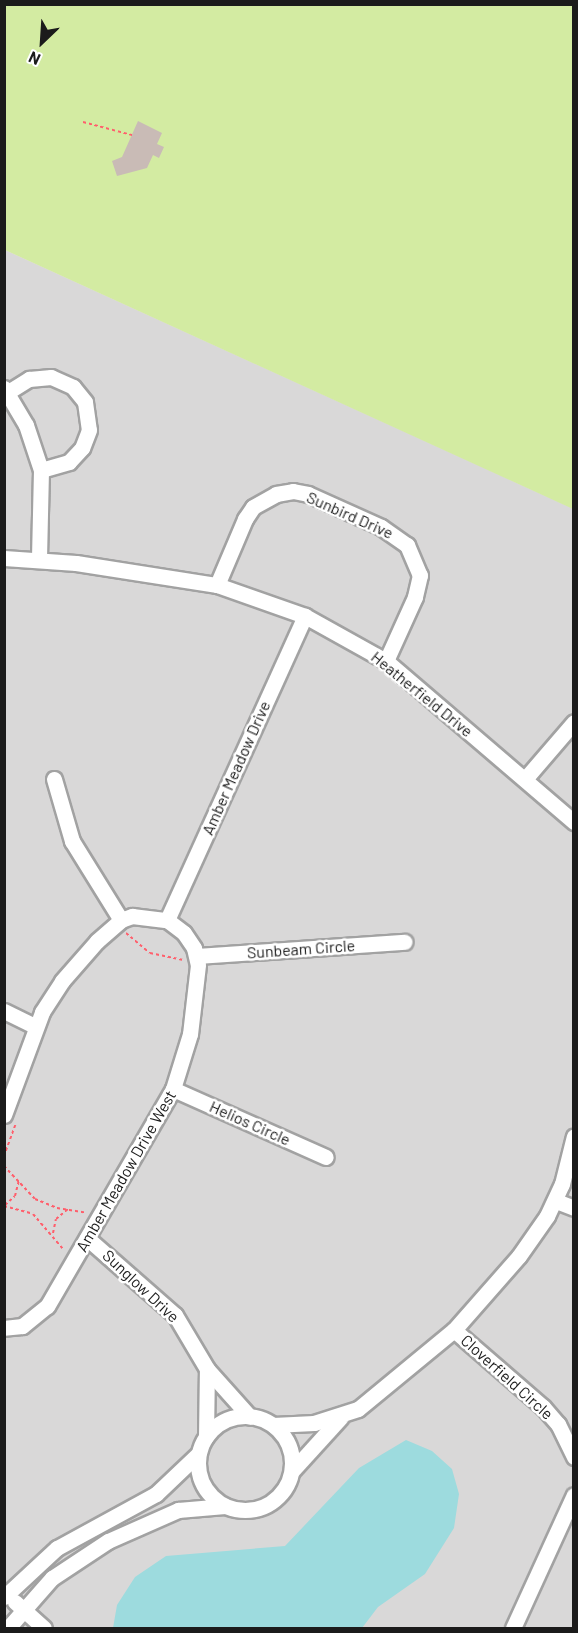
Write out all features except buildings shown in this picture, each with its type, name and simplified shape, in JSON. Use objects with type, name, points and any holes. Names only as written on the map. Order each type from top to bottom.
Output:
[{"type":"street","points":[[39,559],[42,470],[26,425],[6,390],[30,379],[51,377],[73,387],[85,402],[89,430],[82,448],[69,462],[42,470]]},
{"type":"street","name":"Sunbird Drive","points":[[217,585],[245,519],[253,507],[270,496],[293,491],[308,494],[371,522],[398,536],[407,545],[420,574],[416,597],[386,661]]},
{"type":"street","name":"Heatherfield Drive","points":[[4,558],[39,559],[217,585],[305,616],[386,661],[573,822]]},
{"type":"street","name":"Amber Meadow Drive","points":[[167,920],[305,616]]},
{"type":"street","points":[[525,779],[573,722]]},
{"type":"street","points":[[54,778],[72,841],[124,927]]},
{"type":"street","points":[[11,1115],[34,1026],[62,981],[124,927],[145,915],[167,920],[184,933],[187,959]]},
{"type":"street","name":"Sunbeam Circle","points":[[187,959],[405,942]]},
{"type":"street","name":"Amber Meadow Drive West","points":[[4,1328],[22,1326],[39,1316],[174,1089],[190,1034],[187,959]]},
{"type":"street","points":[[4,1011],[34,1026]]},
{"type":"street","name":"Helios Circle","points":[[174,1089],[326,1157]]},
{"type":"street","points":[[8,1629],[24,1608],[72,1563],[145,1522],[177,1510],[225,1506],[261,1508],[281,1495],[292,1471],[340,1418],[394,1382],[454,1330],[531,1241],[556,1201],[573,1136]]},
{"type":"street","points":[[556,1201],[573,1208]]},
{"type":"street","name":"Sunglow Drive","points":[[87,1238],[175,1315],[207,1369],[250,1417]]},
{"type":"street","name":"Cloverfield Circle","points":[[454,1330],[543,1407],[558,1424],[573,1457]]},
{"type":"street","points":[[44,1629],[24,1608],[5,1597],[57,1548],[156,1494],[199,1453],[206,1437],[207,1369]]},
{"type":"street","points":[[206,1437],[226,1420],[250,1417],[273,1425],[340,1418]]},
{"type":"street","points":[[273,1425],[289,1447],[292,1471]]},
{"type":"street","points":[[199,1453],[202,1482],[225,1506]]},
{"type":"street","points":[[513,1629],[573,1495]]},
{"type":"path","points":[[83,122],[132,135]]},
{"type":"path","points":[[124,927],[137,929]]},
{"type":"path","points":[[121,937],[124,927]]},
{"type":"path","points":[[124,927],[150,953],[187,959]]},
{"type":"path","points":[[4,1156],[11,1115]]},
{"type":"path","points":[[4,1166],[35,1198],[87,1213]]},
{"type":"path","points":[[4,1206],[15,1196],[19,1180]]},
{"type":"path","points":[[81,1222],[92,1203]]},
{"type":"path","points":[[4,1206],[33,1214],[65,1250]]},
{"type":"path","points":[[53,1236],[56,1219],[68,1209]]},
{"type":"path","points":[[60,1260],[71,1241]]},
{"type":"shaded area","points":[[5,250],[574,509],[573,1628],[5,1628]]},
{"type":"green space","points":[[5,5],[573,5],[573,509],[5,250]]},
{"type":"water","points":[[406,1440],[432,1451],[452,1469],[459,1494],[454,1528],[425,1574],[378,1607],[362,1628],[113,1628],[117,1605],[135,1577],[166,1556],[285,1546],[359,1468]]}]
